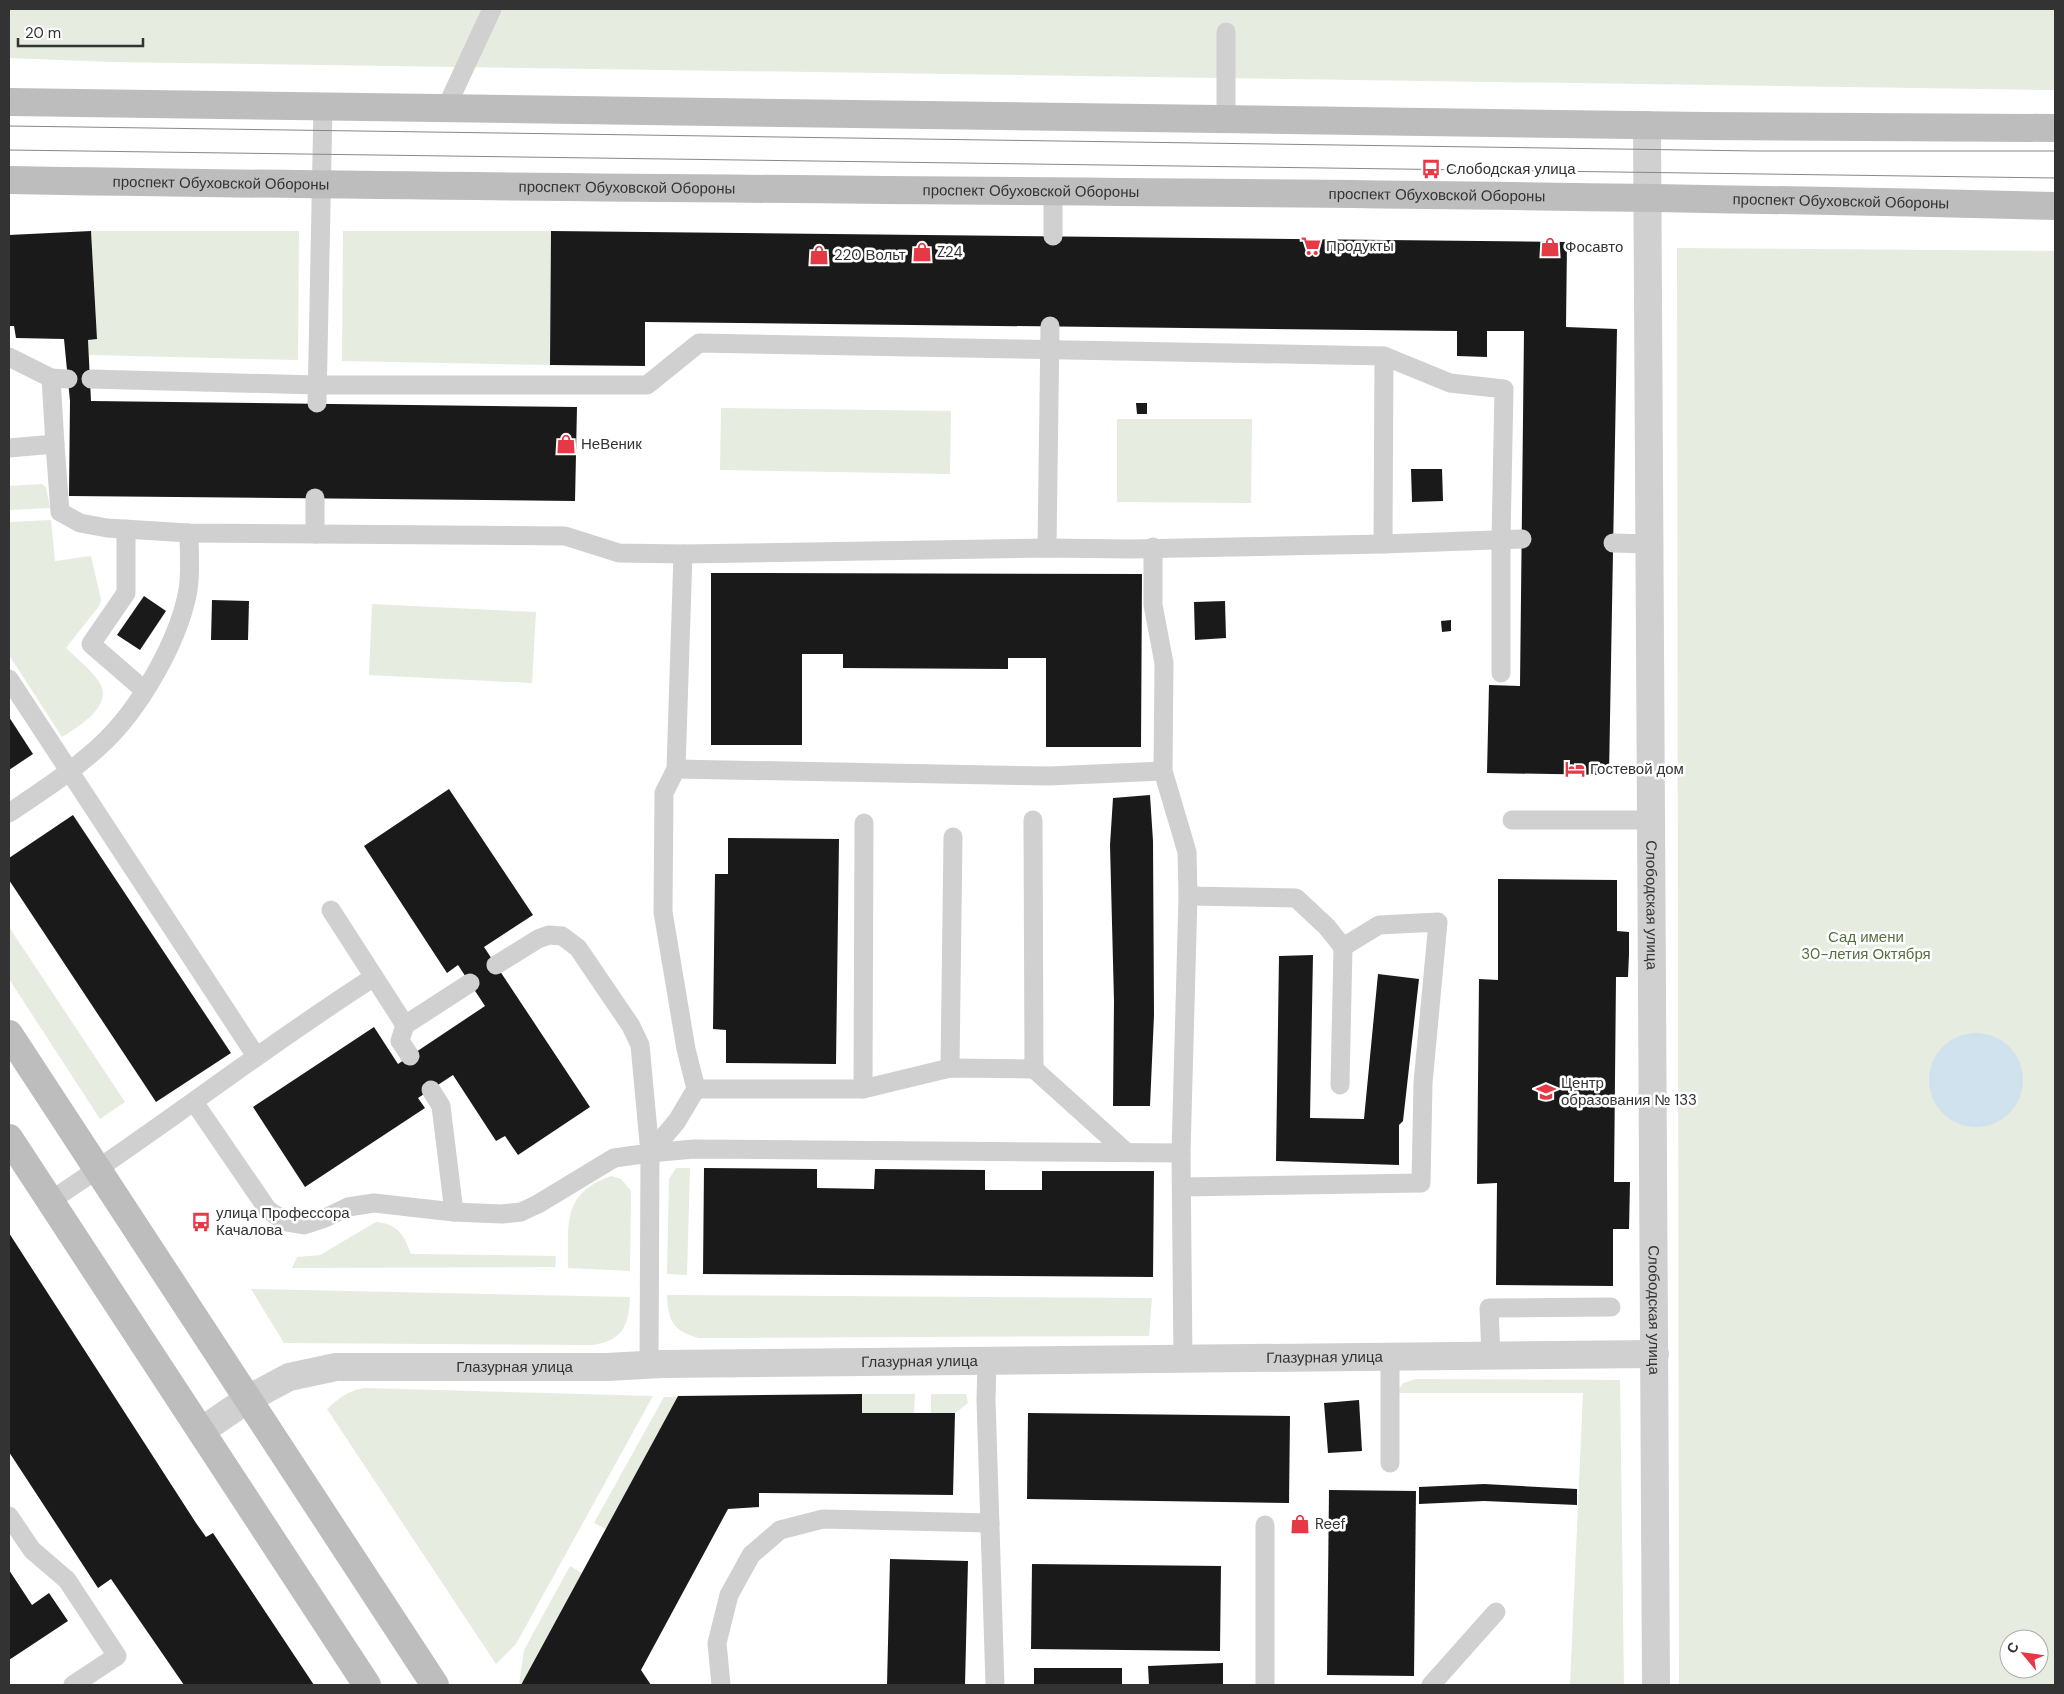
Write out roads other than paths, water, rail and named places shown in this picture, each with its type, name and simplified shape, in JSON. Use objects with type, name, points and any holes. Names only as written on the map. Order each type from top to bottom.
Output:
[{"type":"main road","points":[[9,102],[1648,125],[2055,128]]},
{"type":"main road","name":"проспект Обуховской Обороны","points":[[9,180],[322,185],[1648,198],[2055,206]]},
{"type":"main road","points":[[9,1034],[435,1685]]},
{"type":"main road","points":[[9,1138],[367,1685]]},
{"type":"street","name":"Слободская улица","points":[[1648,125],[1656,1685]]},
{"type":"street","name":"Глазурная улица","points":[[201,1431],[248,1399],[289,1377],[336,1367],[607,1367],[649,1364],[1654,1354]]},
{"type":"lane","points":[[446,108],[492,9]]},
{"type":"lane","points":[[1226,32],[1226,118]]},
{"type":"lane","points":[[317,404],[323,107]]},
{"type":"lane","points":[[1053,192],[1053,236]]},
{"type":"lane","points":[[1047,548],[1050,326]]},
{"type":"lane","points":[[91,379],[317,385],[647,385],[699,343],[1384,356],[1450,383],[1504,389],[1501,673]]},
{"type":"lane","points":[[1383,544],[1384,356]]},
{"type":"lane","points":[[9,357],[60,378],[55,444],[60,512],[80,523],[126,529],[189,533],[565,536],[620,552],[683,554],[1383,544],[1522,539]]},
{"type":"lane","points":[[9,448],[55,444]]},
{"type":"lane","points":[[314,498],[315,534]]},
{"type":"lane","points":[[126,529],[126,593],[91,644],[144,690]]},
{"type":"lane","points":[[9,813],[71,771],[102,744],[158,669],[178,629],[188,589],[189,533]]},
{"type":"lane","points":[[1613,543],[1650,544]]},
{"type":"lane","points":[[1153,547],[1153,605],[1164,663],[1163,771],[1187,852],[1188,896],[1182,1152],[1183,1358]]},
{"type":"lane","points":[[650,1153],[677,1121],[696,1089],[686,1049],[664,912],[664,793],[676,769],[683,554]]},
{"type":"lane","points":[[9,679],[256,1056]]},
{"type":"lane","points":[[676,769],[1049,776],[1163,771]]},
{"type":"lane","points":[[1033,820],[1034,1069]]},
{"type":"lane","points":[[1512,820],[1651,820]]},
{"type":"lane","points":[[863,1089],[864,823]]},
{"type":"lane","points":[[950,1068],[953,837]]},
{"type":"lane","points":[[1188,896],[1296,898],[1327,927],[1342,947],[1340,1085]]},
{"type":"lane","points":[[331,910],[405,1025]]},
{"type":"lane","points":[[1182,1187],[1421,1183],[1423,1083],[1438,922],[1380,925],[1342,947]]},
{"type":"lane","points":[[496,965],[538,939],[549,935],[562,936],[578,948],[631,1026],[640,1045],[650,1153],[649,1364]]},
{"type":"lane","points":[[50,1201],[98,1170],[256,1056],[374,977]]},
{"type":"lane","points":[[410,1056],[400,1041],[405,1025],[470,983]]},
{"type":"lane","points":[[696,1089],[863,1089],[950,1068],[1034,1069],[1125,1152]]},
{"type":"lane","points":[[431,1090],[441,1106],[454,1212]]},
{"type":"lane","points":[[194,1102],[268,1210],[286,1222],[304,1224],[325,1218],[348,1207],[374,1203],[454,1212],[502,1214],[521,1212],[538,1204],[614,1158],[694,1149],[1182,1152]]},
{"type":"lane","points":[[1491,1356],[1489,1308],[1610,1307]]},
{"type":"lane","points":[[1390,1357],[1390,1463]]},
{"type":"lane","points":[[987,1360],[995,1685]]},
{"type":"lane","points":[[9,1516],[32,1550],[67,1580],[117,1656],[73,1685]]},
{"type":"lane","points":[[721,1685],[717,1643],[729,1595],[751,1555],[780,1530],[823,1519],[990,1523]]},
{"type":"lane","points":[[1265,1526],[1265,1685]]},
{"type":"lane","points":[[1431,1685],[1496,1612]]},
{"type":"water","points":[[1976,1033],[1994,1036],[2009,1047],[2020,1062],[2023,1080],[2020,1098],[2009,1113],[1994,1124],[1976,1127],[1958,1124],[1943,1113],[1932,1098],[1929,1080],[1932,1062],[1943,1047],[1958,1036]]},
{"type":"tram line","points":[[9,126],[1757,151],[2055,151]]},
{"type":"tram line","points":[[9,150],[2055,178]]},
{"type":"place","name":"Слободская улица","points":[[1431,169]]},
{"type":"place","name":"Продукты","points":[[1311,246]]},
{"type":"place","name":"Фосавто","points":[[1550,247]]},
{"type":"place","name":"Z24","points":[[922,252]]},
{"type":"place","name":"220 Вольт","points":[[819,255]]},
{"type":"place","name":"НеВеник","points":[[566,444]]},
{"type":"place","name":"Гостевой дом","points":[[1575,769]]},
{"type":"place","name":"Центр образования № 133","points":[[1546,1092]]},
{"type":"place","name":"улица Профессора Качалова","points":[[201,1222]]},
{"type":"place","name":"Reef","points":[[1300,1524]]},
{"type":"park label","name":"Сад имени 30-летия Октября","points":[[1866,946]]}]
